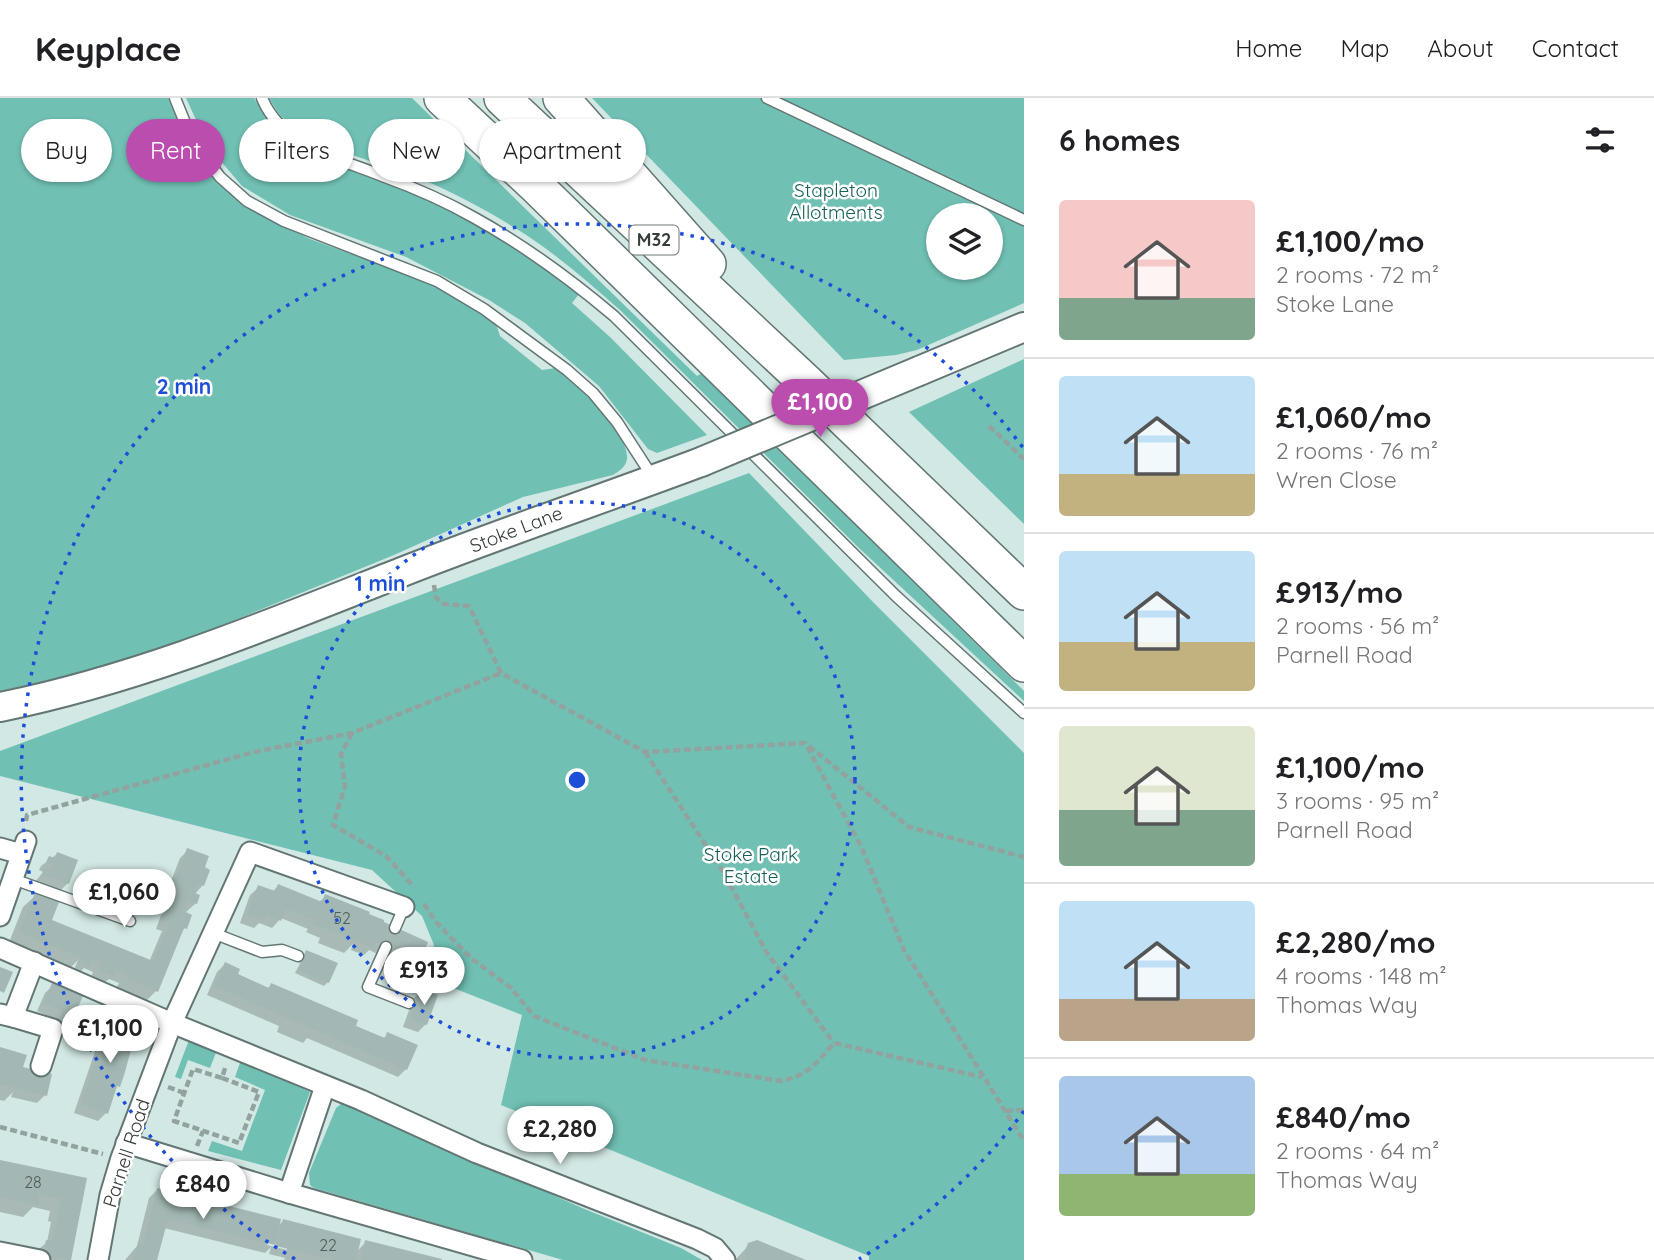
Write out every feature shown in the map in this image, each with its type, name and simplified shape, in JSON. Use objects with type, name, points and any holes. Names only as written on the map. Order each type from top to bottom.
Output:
[{"type":"highway","name":"M32","points":[[442,98],[547,197],[1024,664]]},
{"type":"highway","name":"M32","points":[[502,98],[806,382],[1024,592]]},
{"type":"highway","points":[[561,98],[692,245],[806,382]]},
{"type":"street","name":"Stoke Lane","points":[[0,708],[93,686],[210,647],[430,561],[701,461],[1024,327]]},
{"type":"street","points":[[0,848],[23,848],[0,916]]},
{"type":"street","name":"Parnell Road","points":[[97,1260],[110,1195],[172,1023],[250,852],[404,907]]},
{"type":"street","points":[[0,948],[172,1023],[361,1100],[501,1163],[697,1239],[715,1248],[725,1260]]},
{"type":"street","points":[[34,962],[6,1016],[53,1029],[41,1066]]},
{"type":"street","points":[[289,1194],[325,1086]]},
{"type":"street","points":[[124,1151],[289,1194],[522,1260]]},
{"type":"street","points":[[0,1252],[40,1260]]},
{"type":"lane","points":[[175,98],[192,140],[220,177],[247,201],[284,221],[437,281],[484,309],[567,370],[593,393],[617,422],[654,479]]},
{"type":"lane","points":[[262,98],[281,126],[301,142],[460,210],[520,244],[569,278],[614,316],[896,596],[1024,713]]},
{"type":"lane","points":[[767,98],[1024,219]]},
{"type":"lane","points":[[13,879],[130,921]]},
{"type":"lane","points":[[395,928],[404,907]]},
{"type":"lane","points":[[213,933],[262,952],[282,950],[298,956]]},
{"type":"lane","points":[[386,947],[368,986],[409,1003]]},
{"type":"path","points":[[989,426],[1024,459]]},
{"type":"path","points":[[430,561],[436,598],[444,604],[469,606],[501,673],[645,752],[722,870],[767,953],[834,1043],[983,1078]]},
{"type":"path","points":[[23,848],[27,815],[254,752],[352,733],[501,673]]},
{"type":"path","points":[[352,733],[341,754],[345,786],[332,825],[386,856],[412,885],[436,922],[471,958],[511,988],[534,1016],[645,1060],[782,1081],[809,1071],[834,1043]]},
{"type":"path","points":[[645,752],[805,743],[909,827],[1024,857]]},
{"type":"path","points":[[805,743],[861,846],[904,950],[1024,1141]]},
{"type":"path","points":[[222,1078],[233,1048]]},
{"type":"path","points":[[193,1069],[222,1078],[259,1092],[239,1143],[174,1121],[193,1069]]},
{"type":"path","points":[[1006,1111],[1024,1110]]},
{"type":"path","points":[[0,1127],[124,1151]]},
{"type":"green space","points":[[0,98],[168,98],[177,119],[126,119],[126,182],[216,182],[246,207],[310,239],[435,285],[496,324],[500,336],[542,370],[556,368],[576,385],[600,409],[626,448],[625,464],[613,475],[523,497],[394,555],[169,647],[89,673],[0,693]]},
{"type":"green space","points":[[186,98],[254,98],[269,119],[239,119],[239,182],[354,182],[354,171],[368,177],[368,182],[382,182],[429,201],[488,232],[579,294],[572,303],[610,337],[707,435],[657,453],[648,449],[599,386],[525,323],[489,300],[406,257],[290,215],[242,186],[225,166],[225,119],[196,119]]},
{"type":"green space","points":[[269,98],[412,98],[434,119],[368,119],[368,160],[354,155],[354,119],[284,119]]},
{"type":"green space","name":"Stapleton Allotments","points":[[592,98],[1024,98],[1024,303],[917,350],[896,355],[844,360],[646,154],[646,119],[612,119]]},
{"type":"green space","points":[[465,150],[479,163],[479,182],[498,182],[697,376],[702,373],[1024,691],[1024,701],[860,549],[620,310],[543,246],[457,195],[428,182],[465,182]]},
{"type":"green space","points":[[1024,359],[1024,524],[909,412]]},
{"type":"green space","name":"Stoke Park Estate","points":[[749,473],[1024,753],[1024,1260],[869,1260],[869,1256],[501,1105],[522,1015],[428,978],[434,945],[422,916],[372,870],[0,776],[0,751]]},
{"type":"green space","points":[[189,1040],[217,1050],[210,1068],[188,1060],[181,1079],[175,1077]]},
{"type":"green space","points":[[241,1060],[310,1092],[281,1170],[208,1151],[212,1141],[242,1151],[265,1090],[235,1077]]},
{"type":"green space","points":[[346,1103],[582,1208],[681,1248],[702,1260],[563,1260],[314,1188],[310,1185],[309,1173],[336,1108]]},
{"type":"building","points":[[187,848],[209,856],[205,867],[210,870],[204,886],[198,884],[195,893],[200,895],[197,904],[188,901],[184,911],[192,915],[158,992],[127,979],[128,975],[116,970],[114,976],[98,969],[100,963],[91,959],[89,965],[81,962],[82,958],[19,932],[35,893],[59,902],[52,920],[153,961],[169,923],[162,920]]},
{"type":"building","points":[[57,852],[78,860],[69,884],[42,874],[45,868],[51,870],[53,864],[46,862],[49,856],[55,858]]},
{"type":"building","points":[[278,884],[322,902],[325,894],[370,912],[369,914],[384,922],[428,942],[417,970],[400,963],[404,955],[376,942],[374,948],[313,924],[315,920],[286,909],[281,921],[266,915],[264,921],[247,914],[258,885],[275,891]]},
{"type":"building","points":[[306,950],[338,963],[329,983],[298,970]]},
{"type":"building","points":[[225,962],[240,969],[238,974],[269,988],[271,983],[358,1020],[356,1026],[385,1038],[387,1032],[418,1045],[407,1070],[214,986]]},
{"type":"building","points":[[0,967],[13,972],[4,993],[0,991]]},
{"type":"building","points":[[52,983],[83,996],[74,1016],[44,1003]]},
{"type":"building","points":[[420,989],[438,995],[427,1025],[410,1019]]},
{"type":"building","points":[[110,1017],[137,1027],[120,1087],[117,1086],[108,1114],[81,1104]]},
{"type":"building","points":[[0,1047],[27,1055],[23,1067],[52,1074],[47,1096],[0,1084]]},
{"type":"building","points":[[0,1160],[87,1178],[71,1260],[43,1256],[46,1240],[53,1241],[61,1199],[39,1194],[38,1205],[0,1197]]},
{"type":"building","points":[[157,1188],[281,1219],[275,1245],[168,1219],[157,1260],[133,1260],[138,1243],[143,1245]]},
{"type":"building","points":[[283,1219],[361,1239],[356,1260],[334,1260],[276,1246]]},
{"type":"building","points":[[365,1240],[442,1259],[442,1260],[361,1260]]},
{"type":"building","points":[[757,1240],[806,1260],[746,1260],[744,1254],[748,1243]]}]
